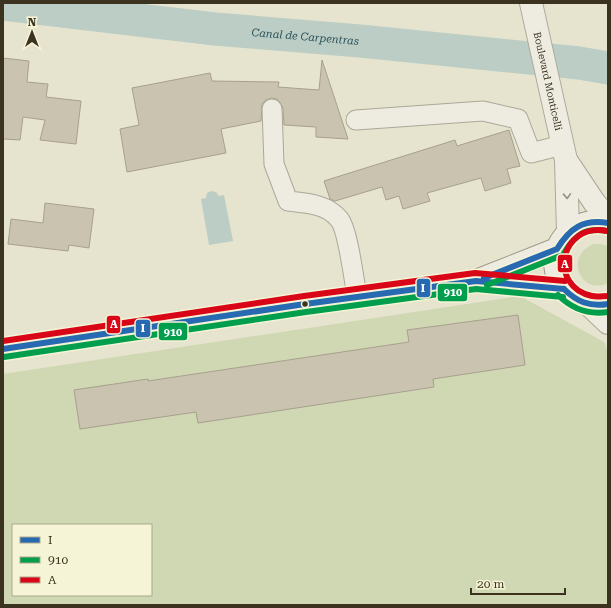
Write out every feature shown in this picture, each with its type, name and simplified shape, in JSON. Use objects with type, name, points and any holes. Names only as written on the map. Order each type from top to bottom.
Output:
[{"type":"main road","name":"Boulevard Monticelli","points":[[531,3],[564,152],[563,241],[555,260],[558,280],[564,290]]},
{"type":"main road","name":"Boulevard Monticelli","points":[[564,152],[594,202],[608,218]]},
{"type":"main road","points":[[476,281],[563,241],[578,226],[589,222],[601,221],[608,223]]},
{"type":"main road","points":[[3,349],[356,296],[476,281],[564,290],[575,300],[599,305],[608,323]]},
{"type":"lane","points":[[272,109],[274,164],[288,201],[310,203],[329,210],[340,219],[346,234],[356,296]]},
{"type":"lane","points":[[356,120],[483,110],[518,119],[531,153],[564,152]]},
{"type":"green space","points":[[594,244],[608,246],[608,283],[598,286],[590,284],[584,280],[579,273],[578,265],[579,257],[585,250]]},
{"type":"green space","points":[[520,296],[604,342],[608,352],[608,605],[3,605],[3,374]]},
{"type":"shaded area","points":[[211,191],[216,192],[219,196],[224,195],[233,241],[209,245],[201,199],[206,198],[207,193]]},
{"type":"building","points":[[3,58],[29,61],[27,82],[48,84],[46,97],[81,101],[76,144],[40,140],[45,120],[23,117],[20,140],[3,139]]},
{"type":"building","points":[[322,60],[348,139],[316,137],[316,127],[284,125],[283,109],[281,104],[277,99],[271,98],[262,104],[261,121],[221,129],[226,153],[127,172],[120,129],[139,125],[132,88],[210,73],[212,81],[279,82],[278,87],[319,90]]},
{"type":"building","points":[[509,130],[520,166],[507,169],[511,183],[485,191],[481,178],[427,193],[430,201],[403,209],[399,196],[386,200],[382,187],[335,201],[330,199],[324,181],[455,140],[457,146]]},
{"type":"building","points":[[45,203],[94,209],[89,248],[69,245],[68,251],[8,244],[11,219],[43,223]]},
{"type":"building","points":[[518,315],[525,365],[433,379],[434,387],[198,423],[196,412],[80,429],[74,390],[148,379],[148,381],[409,342],[407,330]]},
{"type":"waterway","name":"Canal de Carpentras","points":[[3,4],[215,29],[360,41],[579,63],[608,68]]},
{"type":"transit line","name":"I","points":[[557,249],[572,230],[591,222],[608,223]]},
{"type":"transit line","name":"910","points":[[564,253],[572,241],[581,234],[593,230],[607,231]]},
{"type":"transit line","name":"A","points":[[607,231],[591,231],[578,236],[570,245],[565,257],[565,269],[569,281],[578,290],[592,296],[608,296]]},
{"type":"transit line","name":"I","points":[[484,278],[557,249]]},
{"type":"transit line","name":"910","points":[[487,285],[560,256]]},
{"type":"transit line","name":"A","points":[[3,341],[304,296],[475,273],[565,281]]},
{"type":"transit line","name":"I","points":[[3,349],[305,304],[476,281],[564,289]]},
{"type":"transit line","name":"910","points":[[4,357],[306,312],[476,289],[563,297]]},
{"type":"transit line","name":"I","points":[[564,289],[569,294],[584,302],[595,305],[608,304]]},
{"type":"transit line","name":"910","points":[[558,295],[569,304],[581,310],[594,313],[608,312]]}]
